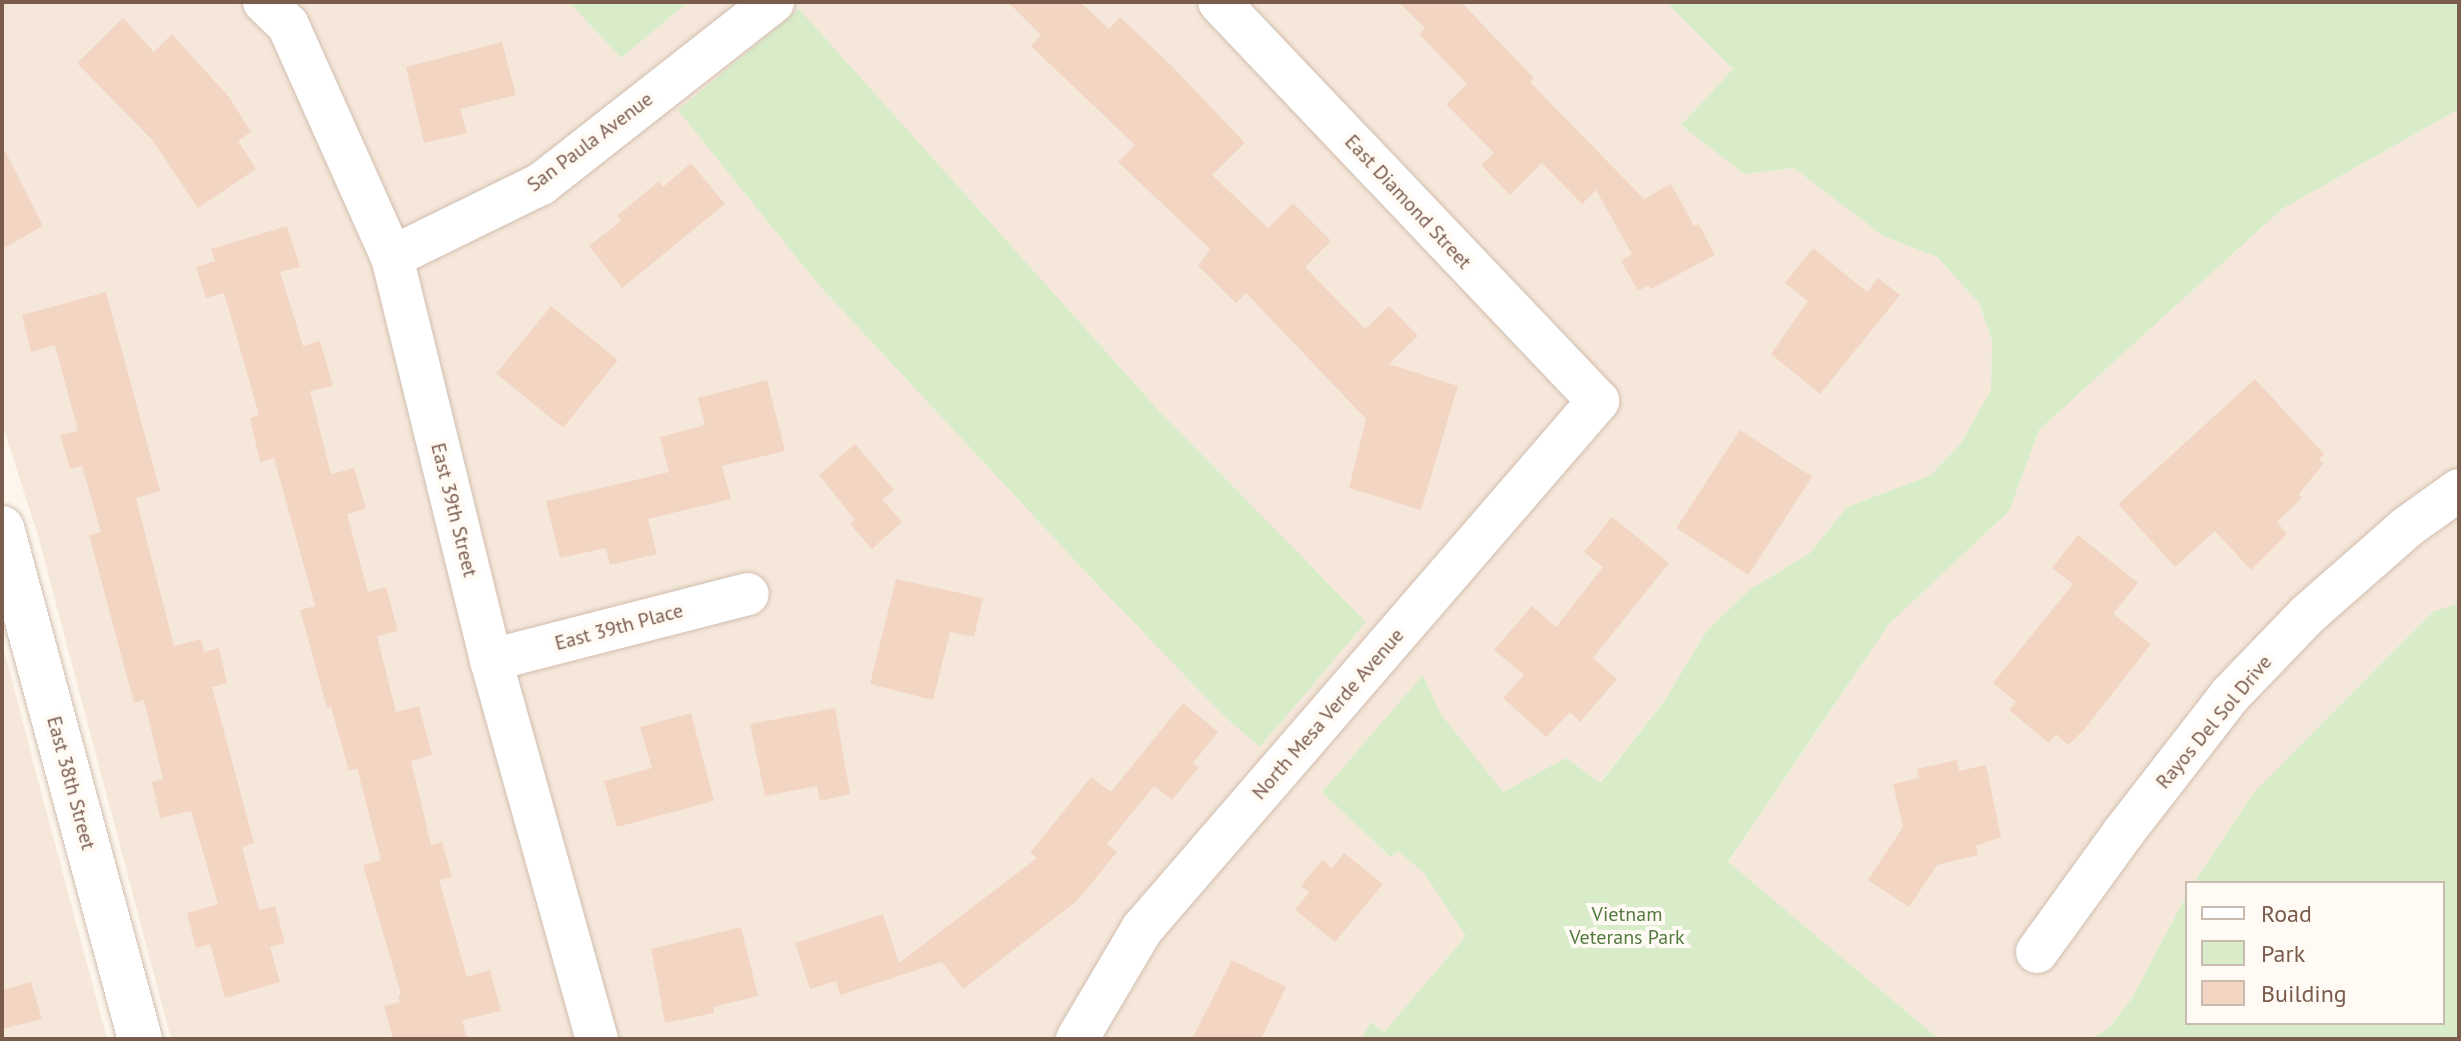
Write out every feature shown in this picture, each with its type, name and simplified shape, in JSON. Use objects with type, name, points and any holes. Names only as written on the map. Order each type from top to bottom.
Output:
[{"type":"street","name":"East 39th Street","points":[[264,2],[288,25],[392,257],[491,660],[597,1039]]},
{"type":"street","name":"San Paula Avenue","points":[[392,257],[541,184],[773,2]]},
{"type":"street","name":"East Diamond Street","points":[[1219,2],[1598,401]]},
{"type":"street","name":"North Mesa Verde Avenue","points":[[1077,1039],[1142,929],[1598,401]]},
{"type":"street","name":"Rayos Del Sol Drive","points":[[2037,952],[2123,833],[2231,694],[2307,615],[2407,527],[2459,490]]},
{"type":"street","name":"East 38th Street","points":[[2,528],[140,1039]]},
{"type":"street","name":"East 39th Place","points":[[491,660],[748,594]]},
{"type":"shaded area","points":[[2,2],[569,2],[621,58],[688,2],[1666,2],[1733,69],[1681,125],[1744,174],[1794,168],[1883,236],[1937,257],[1979,303],[1992,341],[1991,390],[1961,443],[1931,475],[1847,507],[1810,553],[1749,590],[1706,632],[1665,700],[1599,783],[1566,758],[1503,793],[1440,713],[1423,676],[1323,792],[1389,857],[1398,850],[1424,873],[1466,936],[1384,1032],[1371,1022],[1361,1039],[171,1039],[37,532],[2,424]],"holes":[[[798,10],[1159,411],[1365,622],[1260,747],[1095,582],[817,283],[679,110]]]},
{"type":"shaded area","points":[[2459,109],[2459,603],[2433,613],[2254,792],[2195,881],[2185,881],[2185,898],[2132,998],[2109,1028],[2092,1039],[1939,1039],[1728,863],[1889,624],[2009,511],[2039,430],[2282,209]]},
{"type":"shaded area","points":[[2,642],[33,761],[107,1039],[2,1039]]},
{"type":"green space","points":[[569,2],[688,2],[621,58]]},
{"type":"green space","name":"Vietnam Veterans Park","points":[[1666,2],[2459,2],[2459,109],[2282,209],[2039,430],[2009,511],[1889,624],[1728,862],[1939,1039],[1361,1039],[1371,1022],[1384,1032],[1466,936],[1424,873],[1398,851],[1390,857],[1322,792],[1423,675],[1440,713],[1503,792],[1566,758],[1600,783],[1665,700],[1706,632],[1749,590],[1810,553],[1847,507],[1931,475],[1961,443],[1991,390],[1992,341],[1979,303],[1937,257],[1883,236],[1794,168],[1744,174],[1681,125],[1733,69]]},
{"type":"green space","points":[[799,9],[1159,411],[1366,622],[1260,747],[1222,714],[1095,582],[817,283],[678,110]]},
{"type":"green space","points":[[2459,603],[2459,1039],[2092,1039],[2109,1028],[2132,998],[2185,898],[2185,1025],[2445,1025],[2445,881],[2195,881],[2254,792],[2433,612]]},
{"type":"building","points":[[1008,2],[1080,2],[1109,29],[1120,17],[1173,67],[1245,143],[1212,175],[1268,228],[1293,203],[1331,241],[1305,267],[1365,329],[1389,306],[1418,336],[1389,364],[1458,386],[1421,510],[1349,488],[1366,419],[1246,293],[1236,303],[1198,266],[1210,249],[1118,162],[1135,145],[1031,46],[1041,35]]},
{"type":"building","points":[[1398,2],[1461,2],[1534,78],[1530,82],[1644,199],[1671,184],[1694,226],[1699,224],[1715,255],[1651,289],[1648,285],[1638,291],[1621,261],[1632,254],[1596,190],[1582,204],[1542,163],[1510,195],[1481,165],[1494,153],[1446,104],[1467,84],[1419,34],[1425,28]]},
{"type":"building","points":[[123,18],[154,52],[172,34],[229,97],[251,132],[238,141],[256,169],[198,208],[153,141],[77,63]]},
{"type":"building","points":[[502,42],[516,95],[460,109],[467,133],[424,143],[406,67]]},
{"type":"building","points":[[2,145],[43,226],[2,249]]},
{"type":"building","points":[[691,163],[725,204],[622,288],[589,246],[621,221],[617,216],[659,181],[663,187]]},
{"type":"building","points":[[287,226],[300,267],[280,272],[303,346],[320,341],[333,386],[310,391],[331,474],[354,468],[366,509],[347,514],[368,592],[386,587],[398,631],[377,636],[396,712],[419,706],[432,755],[411,761],[431,845],[442,842],[452,877],[439,880],[467,977],[490,970],[501,1011],[462,1020],[467,1039],[393,1039],[384,1006],[400,1002],[398,996],[401,994],[363,865],[381,860],[357,768],[349,771],[331,707],[327,708],[300,610],[315,606],[274,458],[260,462],[250,418],[259,415],[224,293],[206,298],[196,267],[215,261],[211,249]]},
{"type":"building","points":[[1813,248],[1867,292],[1878,278],[1900,295],[1820,394],[1771,354],[1808,301],[1785,283]]},
{"type":"building","points":[[106,292],[160,491],[136,498],[174,646],[201,639],[204,652],[219,648],[227,683],[212,687],[254,843],[242,847],[259,910],[275,906],[285,943],[270,947],[280,982],[225,998],[210,944],[196,948],[187,913],[218,904],[191,811],[160,818],[152,782],[163,779],[144,700],[134,703],[89,535],[101,532],[82,466],[70,469],[60,435],[78,431],[55,345],[31,352],[22,315]]},
{"type":"building","points":[[551,306],[618,360],[563,428],[496,374]]},
{"type":"building","points":[[2255,379],[2324,454],[2319,459],[2323,464],[2299,494],[2302,498],[2277,522],[2287,534],[2251,570],[2215,531],[2175,567],[2118,504]]},
{"type":"building","points":[[767,380],[785,451],[722,466],[731,499],[648,519],[657,554],[610,565],[606,548],[560,558],[546,501],[669,472],[660,437],[705,425],[698,398]]},
{"type":"building","points":[[1740,430],[1812,477],[1748,575],[1676,528]]},
{"type":"building","points":[[855,444],[894,490],[882,499],[902,522],[872,549],[850,524],[855,520],[819,475]]},
{"type":"building","points":[[1612,517],[1669,563],[1593,658],[1617,679],[1580,722],[1570,712],[1546,737],[1503,698],[1524,675],[1494,650],[1532,606],[1556,627],[1603,567],[1584,552]]},
{"type":"building","points":[[2078,535],[2138,583],[2113,614],[2151,644],[2083,731],[2068,745],[2056,734],[2049,743],[2009,710],[2016,702],[1993,683],[2073,584],[2052,568]]},
{"type":"building","points":[[896,579],[983,598],[974,637],[950,632],[933,700],[870,684]]},
{"type":"building","points":[[1183,703],[1218,732],[1193,763],[1199,767],[1172,800],[1154,786],[1107,844],[1117,852],[1077,901],[963,989],[942,962],[840,995],[836,981],[810,989],[795,943],[883,914],[899,963],[1037,858],[1030,853],[1091,777],[1111,792]]},
{"type":"building","points":[[835,708],[850,794],[820,801],[817,786],[765,796],[750,724]]},
{"type":"building","points":[[691,713],[714,801],[617,827],[604,781],[652,768],[640,727]]},
{"type":"building","points":[[1957,760],[1959,771],[1986,765],[2001,837],[1976,846],[1978,855],[1937,865],[1909,907],[1868,880],[1903,827],[1893,784],[1919,778],[1917,769]]},
{"type":"building","points":[[1344,853],[1383,884],[1335,942],[1295,910],[1309,892],[1301,886],[1322,860],[1332,868]]},
{"type":"building","points":[[741,927],[758,996],[713,1007],[714,1013],[665,1023],[651,949]]},
{"type":"building","points":[[1232,960],[1286,987],[1261,1039],[1192,1039]]},
{"type":"building","points":[[31,982],[42,1019],[2,1029],[2,990]]}]
